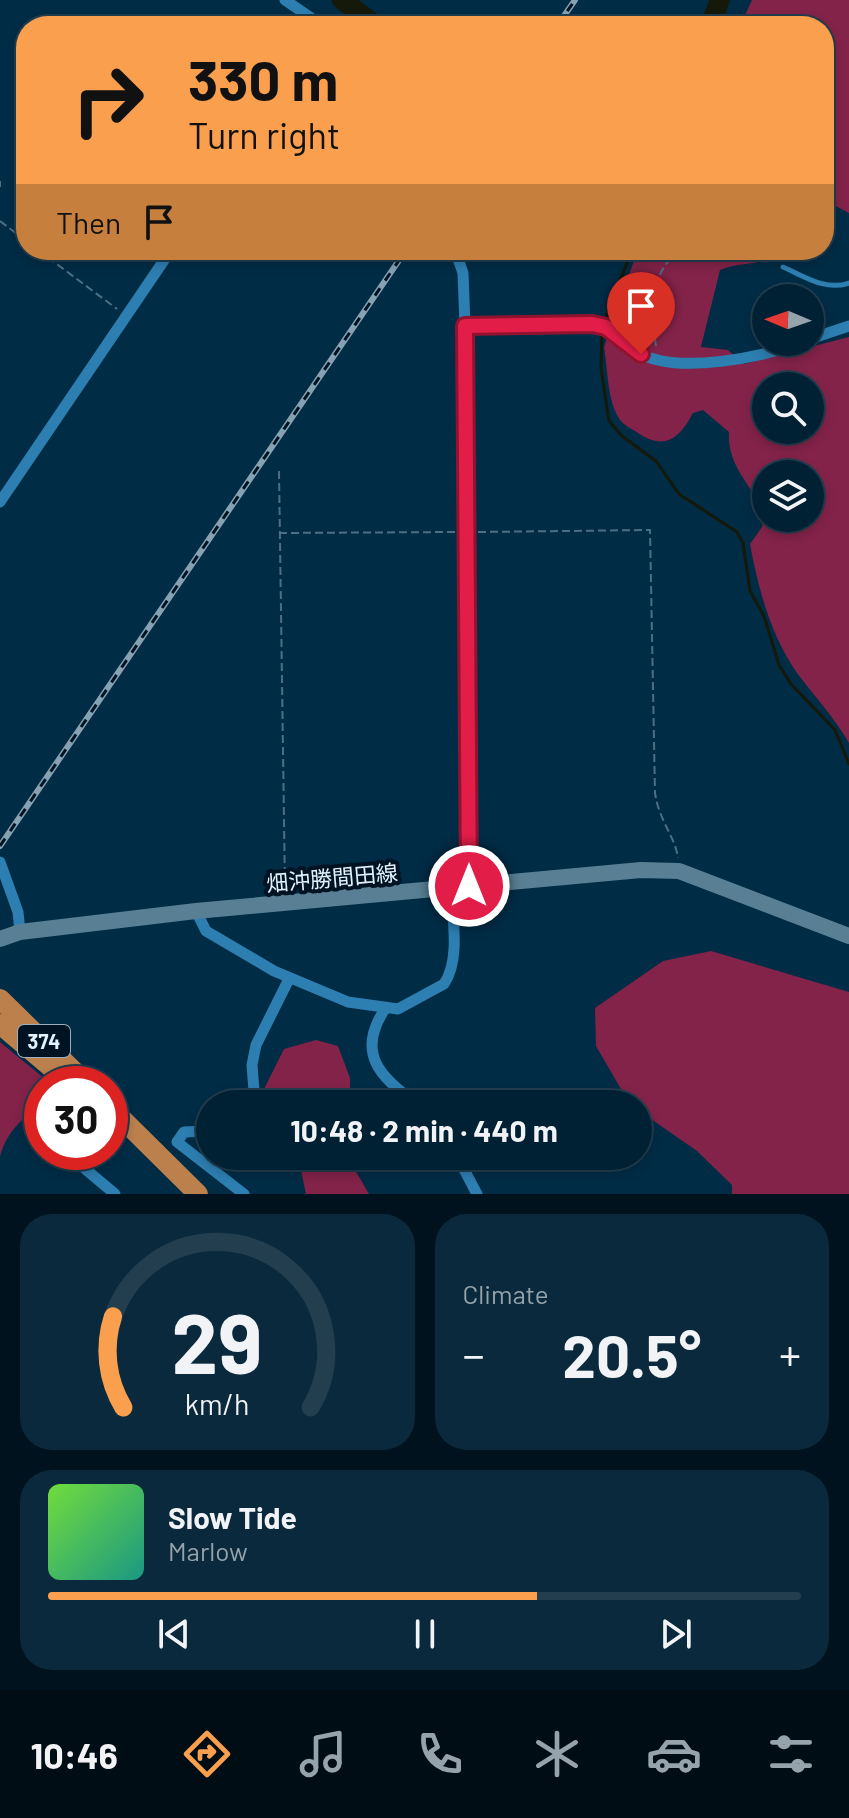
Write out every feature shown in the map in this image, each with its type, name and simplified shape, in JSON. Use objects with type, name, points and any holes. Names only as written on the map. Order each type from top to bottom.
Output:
[{"type":"highway","name":"374","points":[[0,999],[69,1066]]},
{"type":"highway","points":[[0,1024],[49,1066]]},
{"type":"highway","points":[[128,1125],[177,1175]]},
{"type":"highway","points":[[128,1133],[198,1194]]},
{"type":"main road","name":"畑沖勝間田線","points":[[0,939],[20,932],[196,911],[641,870],[679,871],[849,936]]},
{"type":"street","points":[[285,0],[308,16]]},
{"type":"street","points":[[0,502],[164,260]]},
{"type":"street","points":[[458,260],[463,273],[465,326],[469,886]]},
{"type":"street","points":[[465,326],[592,324],[606,327],[641,354],[658,359],[720,362],[752,354]]},
{"type":"street","points":[[824,334],[849,326]]},
{"type":"street","points":[[0,862],[18,912],[20,932]]},
{"type":"street","points":[[196,911],[206,931],[289,979],[333,997],[385,1009],[405,1006],[444,984],[448,978],[453,954],[451,888]]},
{"type":"street","points":[[254,1090],[252,1065],[256,1045],[289,979]]},
{"type":"street","points":[[385,1009],[373,1027],[370,1051],[396,1090]]},
{"type":"street","points":[[196,1132],[184,1132],[177,1142],[196,1157]]},
{"type":"street","points":[[86,1170],[115,1194]]},
{"type":"street","points":[[213,1170],[244,1194]]},
{"type":"street","points":[[464,1170],[477,1194]]},
{"type":"lane","points":[[783,267],[823,286],[849,283]]},
{"type":"path","points":[[0,181],[0,187]]},
{"type":"path","points":[[0,221],[16,233]]},
{"type":"path","points":[[51,260],[126,316]]},
{"type":"path","points":[[658,359],[652,320],[656,284],[669,260]]},
{"type":"path","points":[[279,471],[286,904]]},
{"type":"path","points":[[279,533],[650,530],[655,793],[659,817],[676,847],[679,871]]},
{"type":"shaded area","points":[[752,0],[849,0],[849,213],[834,205],[834,16],[745,16]]},
{"type":"shaded area","points":[[634,260],[764,260],[720,270],[701,347],[728,350],[744,364],[775,356],[824,356],[824,343],[849,337],[849,743],[797,673],[780,643],[762,594],[750,544],[758,532],[824,532],[824,460],[752,460],[752,492],[732,454],[729,432],[703,410],[693,413],[682,430],[669,440],[654,441],[645,437],[620,420],[610,394],[604,347],[607,338],[614,338],[619,328],[615,313]]},
{"type":"shaded area","points":[[711,951],[849,992],[849,1194],[732,1194],[732,1185],[697,1151],[652,1120],[652,1090],[621,1090],[596,1046],[595,1008],[663,961]]},
{"type":"shaded area","points":[[316,1040],[338,1046],[350,1078],[350,1090],[264,1090],[284,1049]]},
{"type":"shaded area","points":[[0,1042],[29,1066],[24,1066],[24,1119],[6,1141],[0,1157]]},
{"type":"shaded area","points":[[301,1170],[355,1170],[369,1194],[306,1194]]},
{"type":"waterway","points":[[342,0],[364,16]]},
{"type":"waterway","points":[[714,16],[720,0]]},
{"type":"waterway","points":[[604,323],[628,260]]},
{"type":"waterway","points":[[602,330],[601,368],[609,421],[622,436],[656,461],[679,494],[737,532],[743,543],[750,591],[764,616],[779,665],[791,684],[835,730],[849,764]]},
{"type":"railway","points":[[564,16],[575,0]]},
{"type":"railway","points":[[0,846],[399,260]]},
{"type":"route","points":[[469,886],[465,326],[592,324],[606,327],[641,354]]}]
